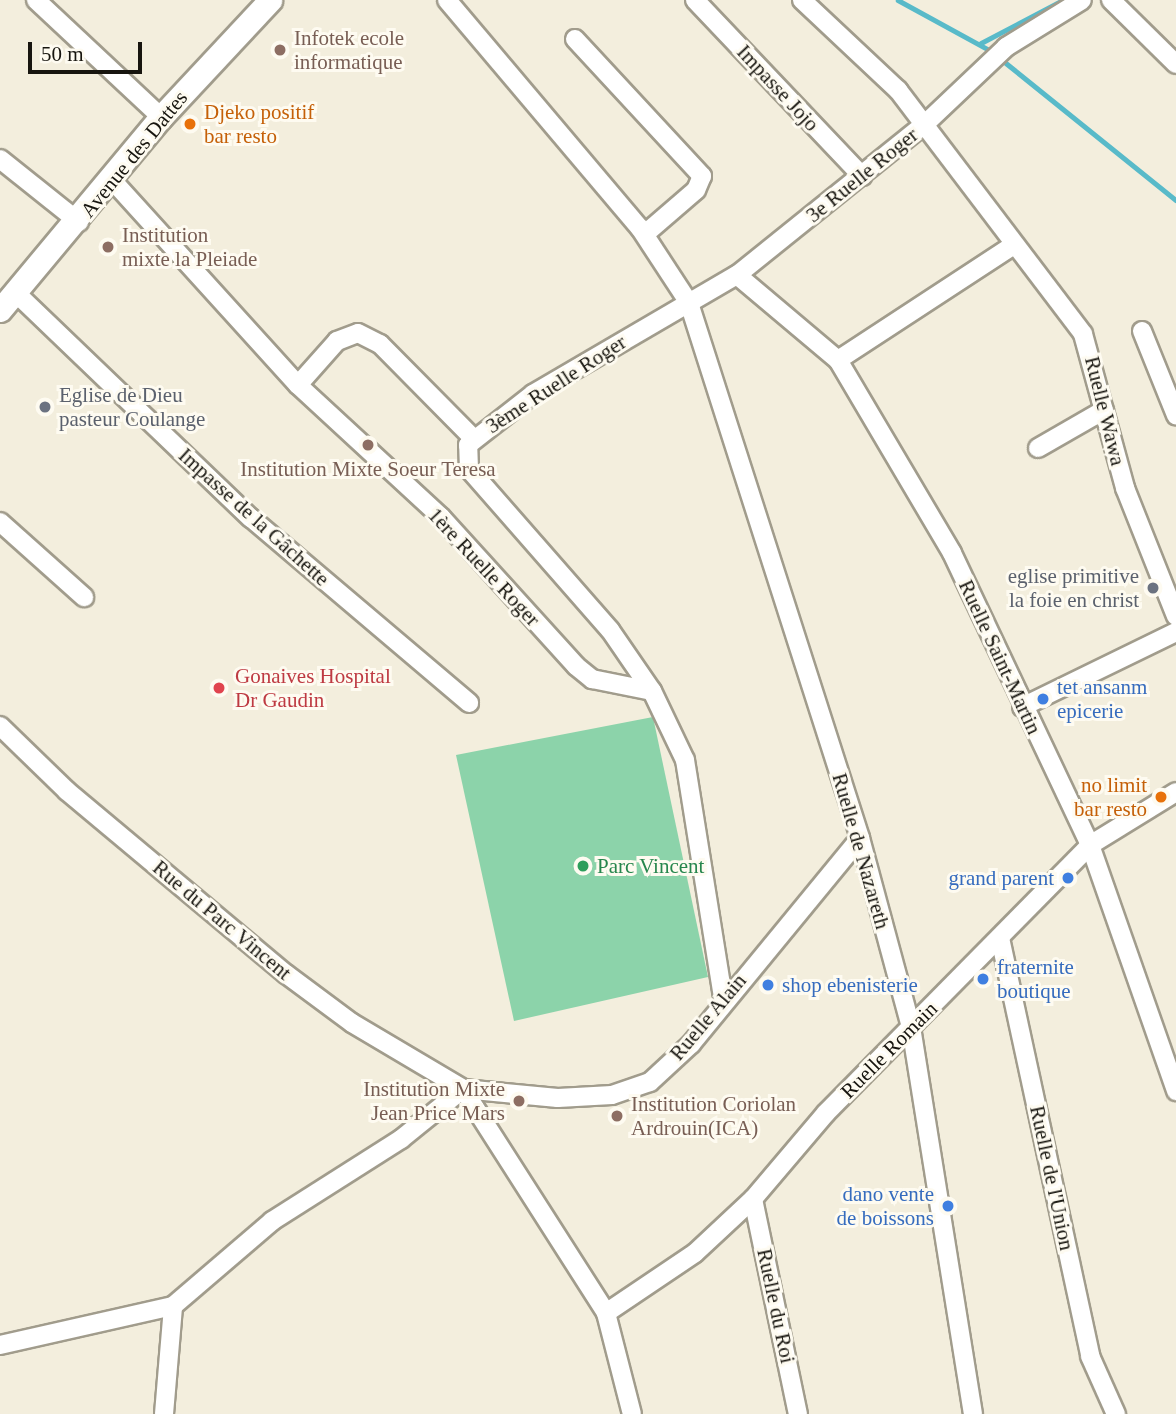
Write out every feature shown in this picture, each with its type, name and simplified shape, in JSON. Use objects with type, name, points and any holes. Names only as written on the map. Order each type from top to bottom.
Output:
[{"type":"main road","name":"Avenue des Dattes","points":[[0,310],[79,222],[161,117],[270,0]]},
{"type":"street","points":[[36,0],[161,117]]},
{"type":"street","name":"Ruelle de Nazareth","points":[[447,0],[645,234],[689,303],[860,838],[911,1027],[972,1414]]},
{"type":"street","name":"Impasse Jojo","points":[[695,0],[862,176]]},
{"type":"street","name":"Ruelle Wawa","points":[[802,0],[853,42],[925,124],[1011,247],[1083,334],[1125,488],[1176,616]]},
{"type":"street","name":"3e Ruelle Roger","points":[[737,275],[925,124],[1006,47],[1082,0]]},
{"type":"street","points":[[1111,0],[1176,64]]},
{"type":"street","points":[[575,39],[702,176],[696,190],[645,234]]},
{"type":"street","points":[[0,159],[79,222]]},
{"type":"street","name":"1ère Ruelle Roger","points":[[113,181],[298,385],[441,517],[576,666],[592,679],[652,691]]},
{"type":"street","points":[[838,360],[1011,247]]},
{"type":"street","name":"3ème Ruelle Roger","points":[[652,691],[610,630],[470,469],[465,452],[473,438],[737,275]]},
{"type":"street","name":"Ruelle Saint-Martin","points":[[737,275],[838,360],[952,553],[1022,707],[1090,845],[1176,1091]]},
{"type":"street","name":"Impasse de la Gâchette","points":[[16,293],[251,518],[469,702]]},
{"type":"street","points":[[1142,331],[1176,415]]},
{"type":"street","points":[[298,385],[337,341],[358,333],[380,344],[473,438]]},
{"type":"street","points":[[1038,448],[1104,410]]},
{"type":"street","points":[[0,522],[84,597]]},
{"type":"street","points":[[1022,707],[1176,632]]},
{"type":"street","points":[[652,691],[685,760],[723,998]]},
{"type":"street","name":"Rue du Parc Vincent","points":[[0,726],[67,791],[286,974],[352,1023],[463,1089]]},
{"type":"street","name":"Ruelle Romain","points":[[606,1313],[695,1253],[753,1199],[911,1027],[1090,845],[1176,792]]},
{"type":"street","name":"Ruelle Alain","points":[[463,1089],[558,1098],[612,1095],[650,1082],[691,1044],[723,998],[860,838]]},
{"type":"street","name":"Ruelle de l'Union","points":[[1000,938],[1090,1356],[1116,1414]]},
{"type":"street","points":[[0,1345],[173,1307],[272,1221],[401,1139],[463,1089],[606,1313],[632,1414]]},
{"type":"street","name":"Ruelle du Roi","points":[[753,1199],[798,1414]]},
{"type":"street","points":[[164,1414],[173,1307]]},
{"type":"green space","name":"Parc Vincent","points":[[653,717],[708,977],[514,1021],[456,755]]},
{"type":"waterway","points":[[898,0],[991,51]]},
{"type":"waterway","points":[[981,43],[1063,0]]},
{"type":"waterway","points":[[1006,63],[1176,200]]},
{"type":"place","name":"Infotek ecole informatique","points":[[280,50]]},
{"type":"place","name":"Djeko positif bar resto","points":[[190,124]]},
{"type":"place","name":"Institution mixte la Pleiade","points":[[108,247]]},
{"type":"place","name":"Eglise de Dieu pasteur Coulange","points":[[45,407]]},
{"type":"place","name":"Institution Mixte Soeur Teresa","points":[[368,445]]},
{"type":"place","name":"eglise primitive la foie en christ","points":[[1153,588]]},
{"type":"place","name":"Gonaives Hospital Dr Gaudin","points":[[219,688]]},
{"type":"place","name":"tet ansanm epicerie","points":[[1043,699]]},
{"type":"place","name":"no limit bar resto","points":[[1161,797]]},
{"type":"place","name":"Parc Vincent","points":[[583,866]]},
{"type":"place","name":"grand parent","points":[[1068,878]]},
{"type":"place","name":"fraternite boutique","points":[[983,979]]},
{"type":"place","name":"shop ebenisterie","points":[[768,985]]},
{"type":"place","name":"Institution Mixte Jean Price Mars","points":[[519,1101]]},
{"type":"place","name":"Institution Coriolan Ardrouin(ICA)","points":[[617,1116]]},
{"type":"place","name":"dano vente de boissons","points":[[948,1206]]}]
